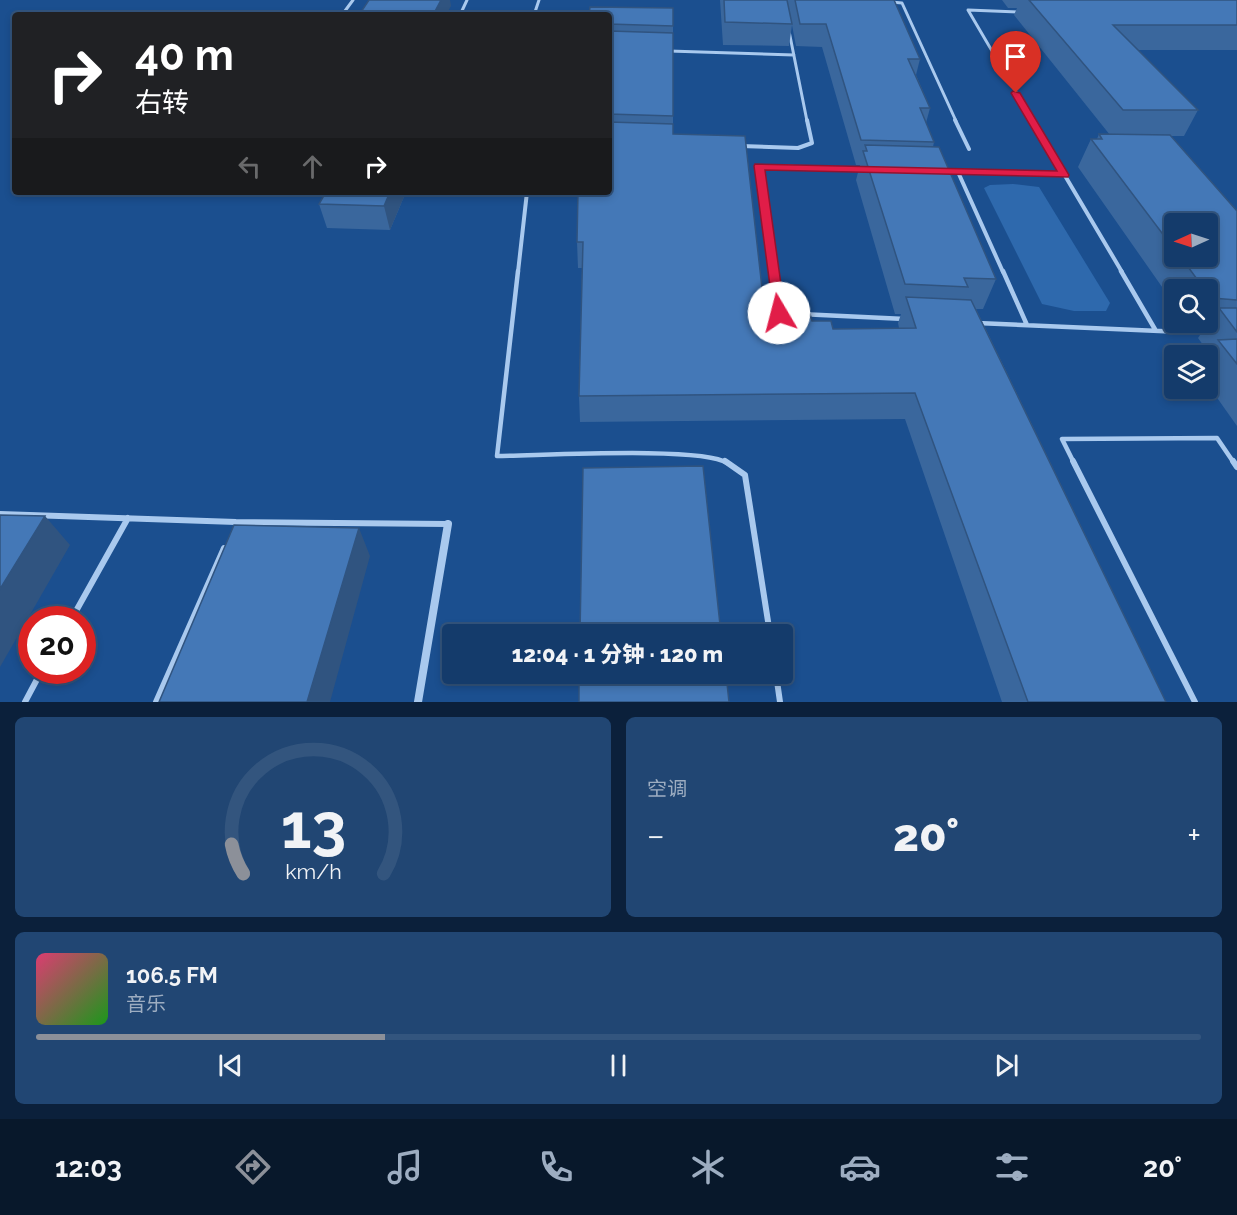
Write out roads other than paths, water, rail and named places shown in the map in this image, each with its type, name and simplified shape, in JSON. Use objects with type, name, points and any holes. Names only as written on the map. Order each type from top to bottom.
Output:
[{"type":"street","points":[[418,702],[448,524]]},
{"type":"lane","points":[[881,2],[902,3],[969,149]]},
{"type":"lane","points":[[1026,12],[968,10],[1156,331]]},
{"type":"lane","points":[[739,146],[798,148],[812,143],[787,22]]},
{"type":"lane","points":[[667,51],[794,55]]},
{"type":"lane","points":[[865,169],[759,166],[779,313],[909,319]]},
{"type":"lane","points":[[935,171],[1064,175]]},
{"type":"lane","points":[[958,172],[1027,325]]},
{"type":"lane","points":[[527,195],[497,456],[674,454],[720,458],[745,475],[768,624]]},
{"type":"lane","points":[[968,322],[1214,334]]},
{"type":"lane","points":[[1196,702],[1062,439],[1217,438],[1237,467]]},
{"type":"lane","points":[[0,514],[236,522],[448,524]]},
{"type":"lane","points":[[79,606],[128,518]]},
{"type":"lane","points":[[231,533],[236,522]]},
{"type":"lane","points":[[156,702],[226,543]]},
{"type":"lane","points":[[25,702],[35,684]]},
{"type":"lane","points":[[777,684],[780,702]]}]
